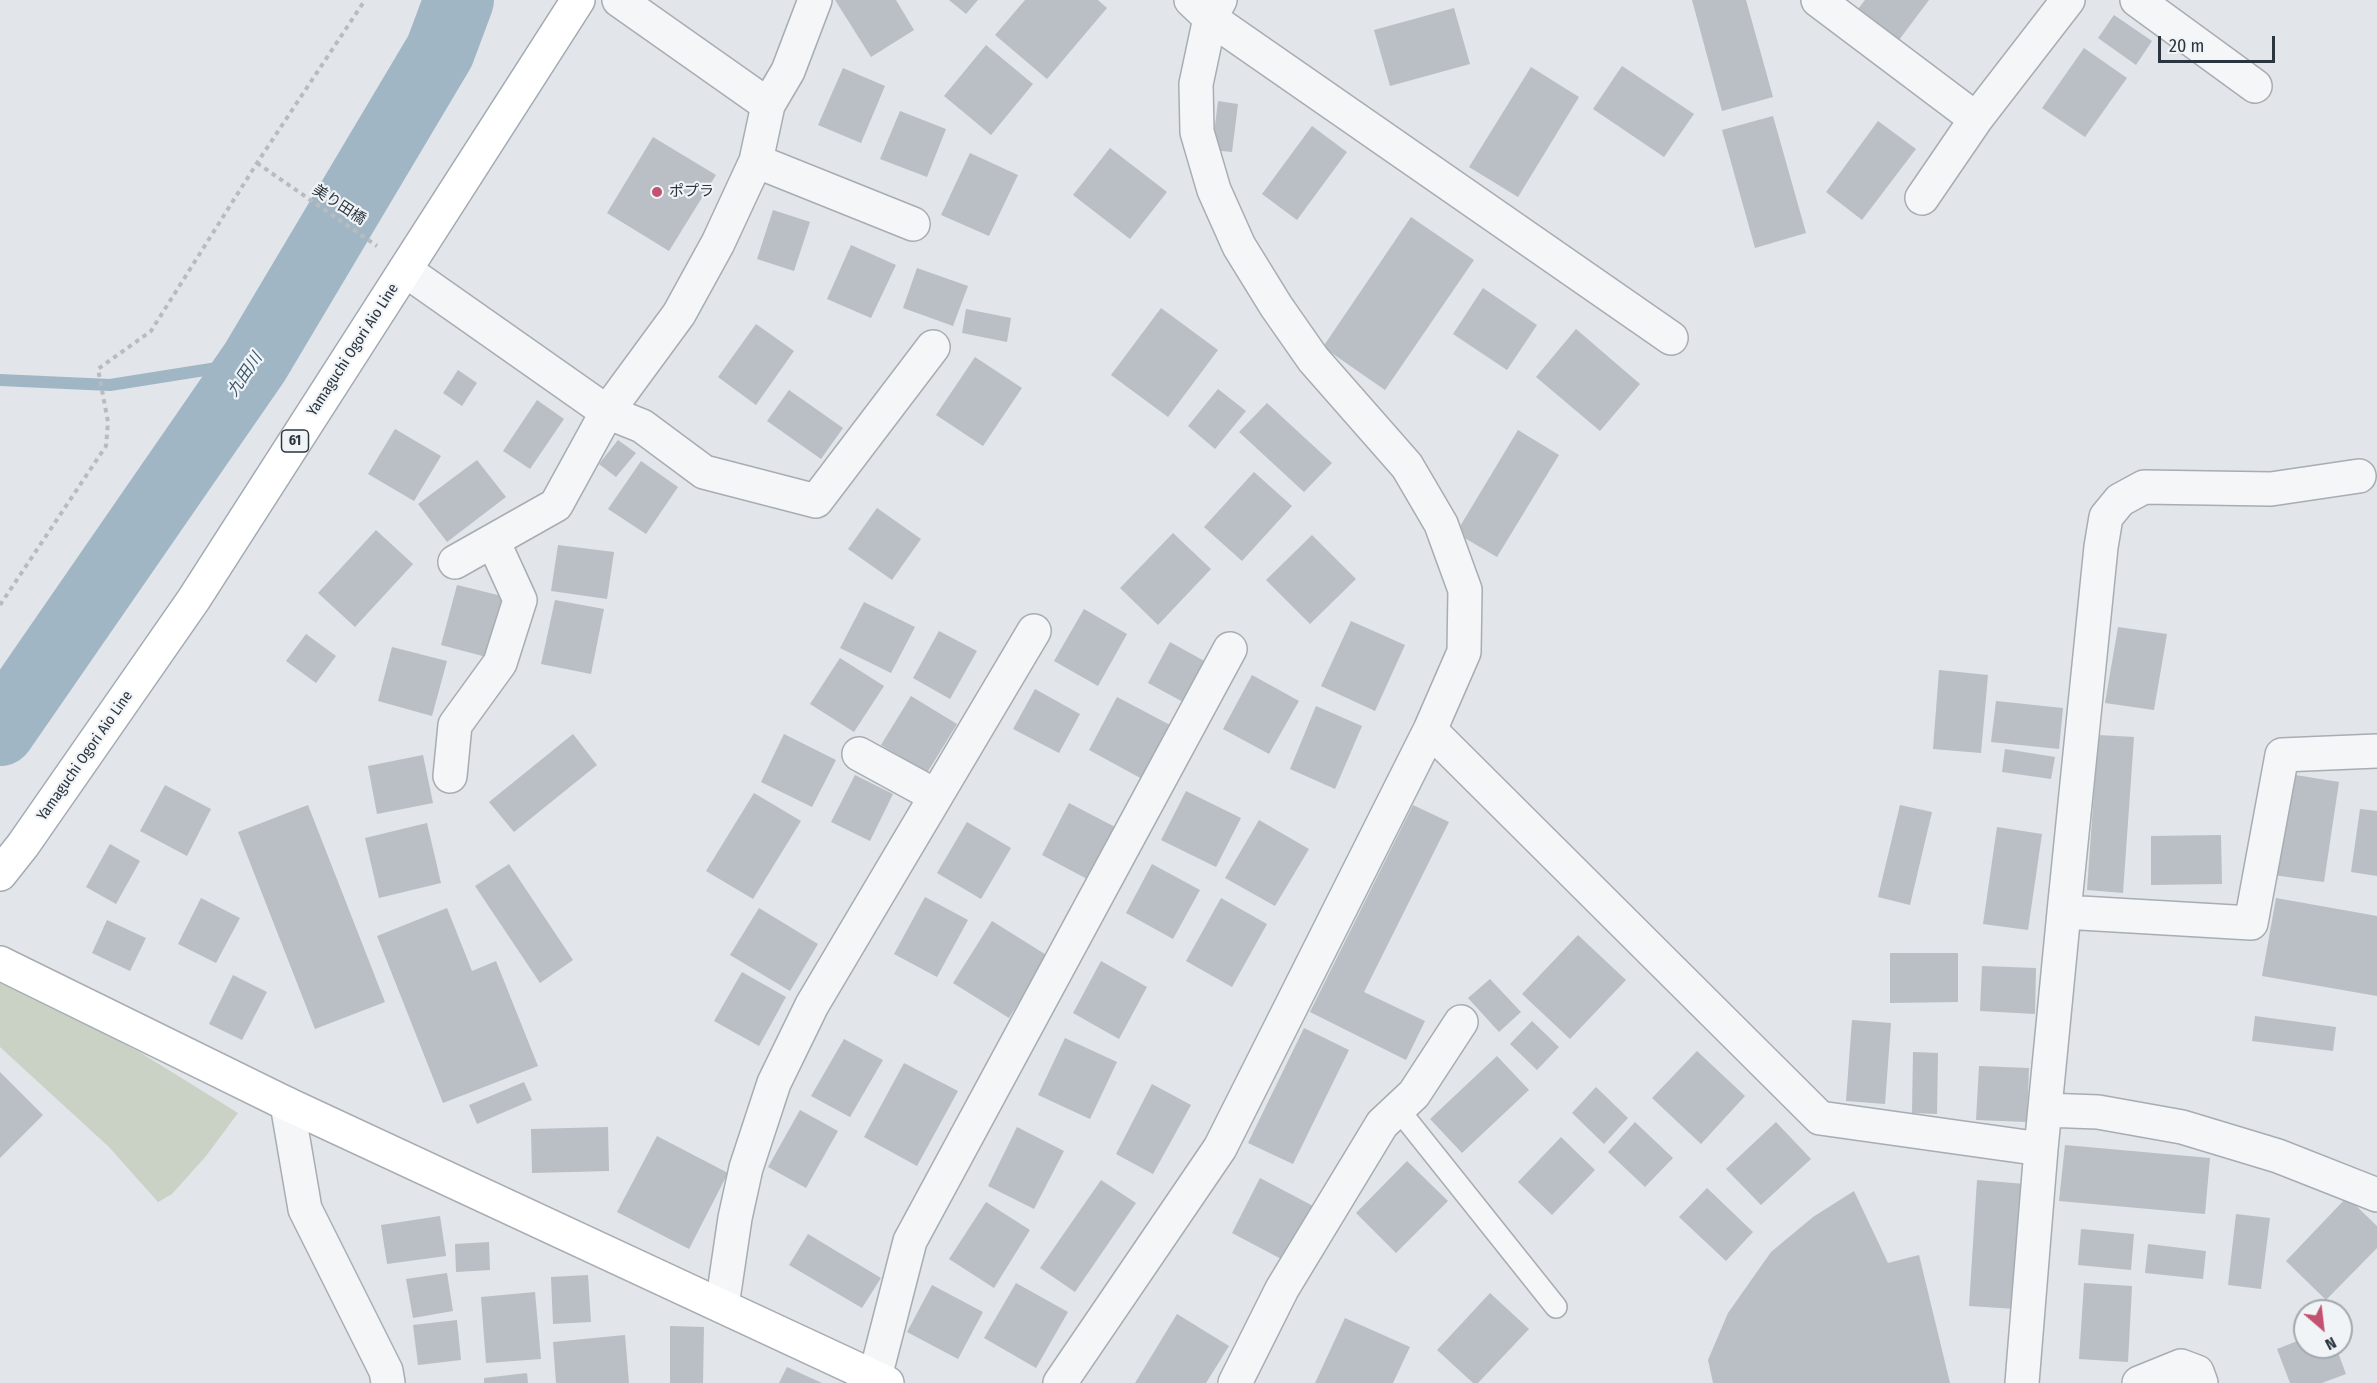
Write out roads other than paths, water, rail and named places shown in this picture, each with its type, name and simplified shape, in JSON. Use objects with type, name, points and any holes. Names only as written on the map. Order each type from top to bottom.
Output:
[{"type":"main road","name":"Yamaguchi Ogori Aio Line","points":[[0,874],[30,836],[194,599],[578,0]]},
{"type":"main road","points":[[0,963],[287,1104],[881,1380]]},
{"type":"street","points":[[619,0],[768,105]]},
{"type":"street","points":[[455,562],[556,505],[607,412],[679,314],[718,243],[756,161],[768,105],[788,71],[815,0]]},
{"type":"street","points":[[1818,0],[1976,119]]},
{"type":"street","points":[[1922,198],[1976,119],[2068,0]]},
{"type":"street","points":[[2138,0],[2255,86]]},
{"type":"street","points":[[1060,1383],[1220,1148],[1430,730],[1464,652],[1465,590],[1441,524],[1407,466],[1313,359],[1276,306],[1235,237],[1214,190],[1197,132],[1196,84],[1207,6],[1671,338]]},
{"type":"street","points":[[756,161],[913,224]]},
{"type":"street","points":[[405,270],[607,412],[642,426],[704,472],[816,501],[933,347]]},
{"type":"street","points":[[2022,1383],[2041,1149],[2101,547],[2106,517],[2120,500],[2144,487],[2271,489],[2359,476]]},
{"type":"street","points":[[450,776],[455,725],[500,663],[520,600],[493,541]]},
{"type":"street","points":[[722,1306],[735,1218],[744,1178],[774,1083],[812,1005],[1034,631]]},
{"type":"street","points":[[881,1380],[910,1241],[1230,649]]},
{"type":"street","points":[[1430,730],[1820,1118],[2041,1149]]},
{"type":"street","points":[[2064,912],[2251,922],[2282,755],[2377,751]]},
{"type":"street","points":[[859,754],[936,796]]},
{"type":"street","points":[[1235,1383],[1282,1289],[1382,1124],[1414,1094],[1461,1022]]},
{"type":"street","points":[[287,1104],[305,1209],[386,1371],[388,1383]]},
{"type":"street","points":[[2045,1110],[2097,1112],[2182,1127],[2278,1156],[2377,1195]]},
{"type":"street","points":[[2139,1383],[2181,1366],[2197,1372],[2201,1383]]},
{"type":"lane","points":[[1398,1109],[1556,1307]]},
{"type":"waterway","name":"九田川","points":[[0,731],[255,362],[440,51],[459,0]]},
{"type":"waterway","points":[[0,380],[110,385],[255,362]]},
{"type":"place","name":"ポプラ","points":[[657,192]]}]
